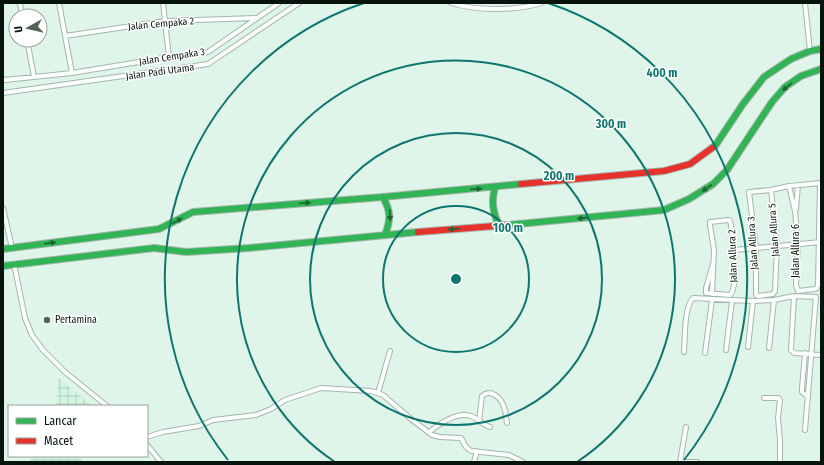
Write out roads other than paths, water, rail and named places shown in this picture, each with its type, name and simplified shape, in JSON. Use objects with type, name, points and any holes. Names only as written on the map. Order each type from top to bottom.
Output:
[{"type":"street","points":[[59,3],[72,73]]},
{"type":"street","points":[[163,3],[169,57]]},
{"type":"street","name":"Jalan Cempaka 3","points":[[3,79],[72,73],[208,52],[279,3]]},
{"type":"street","name":"Jalan Padi Utama","points":[[3,93],[208,64],[299,3]]},
{"type":"street","points":[[451,3],[467,7],[506,8],[522,7],[542,3]]},
{"type":"street","points":[[805,3],[810,51]]},
{"type":"street","name":"Jalan Cempaka 2","points":[[65,36],[165,21],[258,18]]},
{"type":"street","points":[[29,48],[34,77]]},
{"type":"street","points":[[3,249],[159,229],[193,212],[383,197],[664,171],[690,164],[715,146],[743,104],[764,77],[791,59],[810,51],[821,49]]},
{"type":"street","points":[[3,266],[154,248],[186,252],[249,248],[385,234],[499,226],[664,210],[688,201],[713,184],[734,160],[773,99],[788,85],[809,72],[821,69]]},
{"type":"street","points":[[734,250],[820,242],[821,183],[789,186],[771,190]]},
{"type":"street","name":"Jalan Allura 6","points":[[795,211],[798,185]]},
{"type":"street","name":"Jalan Allura 6","points":[[789,186],[795,211],[798,244],[796,285],[798,291],[817,288],[820,242]]},
{"type":"street","points":[[495,187],[492,199],[492,211],[499,226]]},
{"type":"street","name":"Jalan Allura 3","points":[[756,295],[756,248],[749,192],[771,190]]},
{"type":"street","name":"Jalan Allura 5","points":[[756,295],[773,294],[775,291],[777,246],[771,190]]},
{"type":"street","points":[[383,197],[389,208],[391,216],[385,234]]},
{"type":"street","points":[[3,208],[12,248]]},
{"type":"street","name":"Jalan Allura 2","points":[[730,221],[734,250],[733,291],[730,295],[706,293],[705,291],[714,250],[710,222],[730,221]]},
{"type":"street","points":[[3,228],[8,231]]},
{"type":"street","points":[[14,264],[25,318],[34,339],[65,372],[106,405]]},
{"type":"street","points":[[794,296],[791,350],[794,353],[821,355]]},
{"type":"street","points":[[684,352],[688,309],[690,301],[693,298],[753,301],[774,300],[794,296],[815,296],[812,354],[805,430]]},
{"type":"street","points":[[706,353],[712,300]]},
{"type":"street","points":[[769,348],[774,300]]},
{"type":"street","points":[[726,350],[732,301]]},
{"type":"street","points":[[748,347],[753,301]]},
{"type":"street","points":[[378,393],[390,351]]},
{"type":"street","points":[[805,353],[802,392],[808,397]]},
{"type":"street","points":[[148,437],[163,432],[199,426],[213,420],[256,416],[272,409],[285,400],[321,388],[356,390],[384,395],[411,419],[429,432],[436,436],[461,438],[468,450],[509,455],[522,462]]},
{"type":"street","points":[[479,421],[482,396],[484,393],[491,393],[501,401],[505,407],[507,423]]},
{"type":"street","points":[[764,398],[778,398],[780,400],[778,418],[781,450],[780,462]]},
{"type":"street","points":[[429,432],[439,424],[459,416],[468,416],[479,421],[483,425],[490,427]]},
{"type":"street","points":[[686,427],[680,462],[698,462]]},
{"type":"street","points":[[148,446],[161,462]]},
{"type":"street","points":[[474,462],[477,451]]},
{"type":"place","name":"Pertamina","points":[[47,320]]}]
